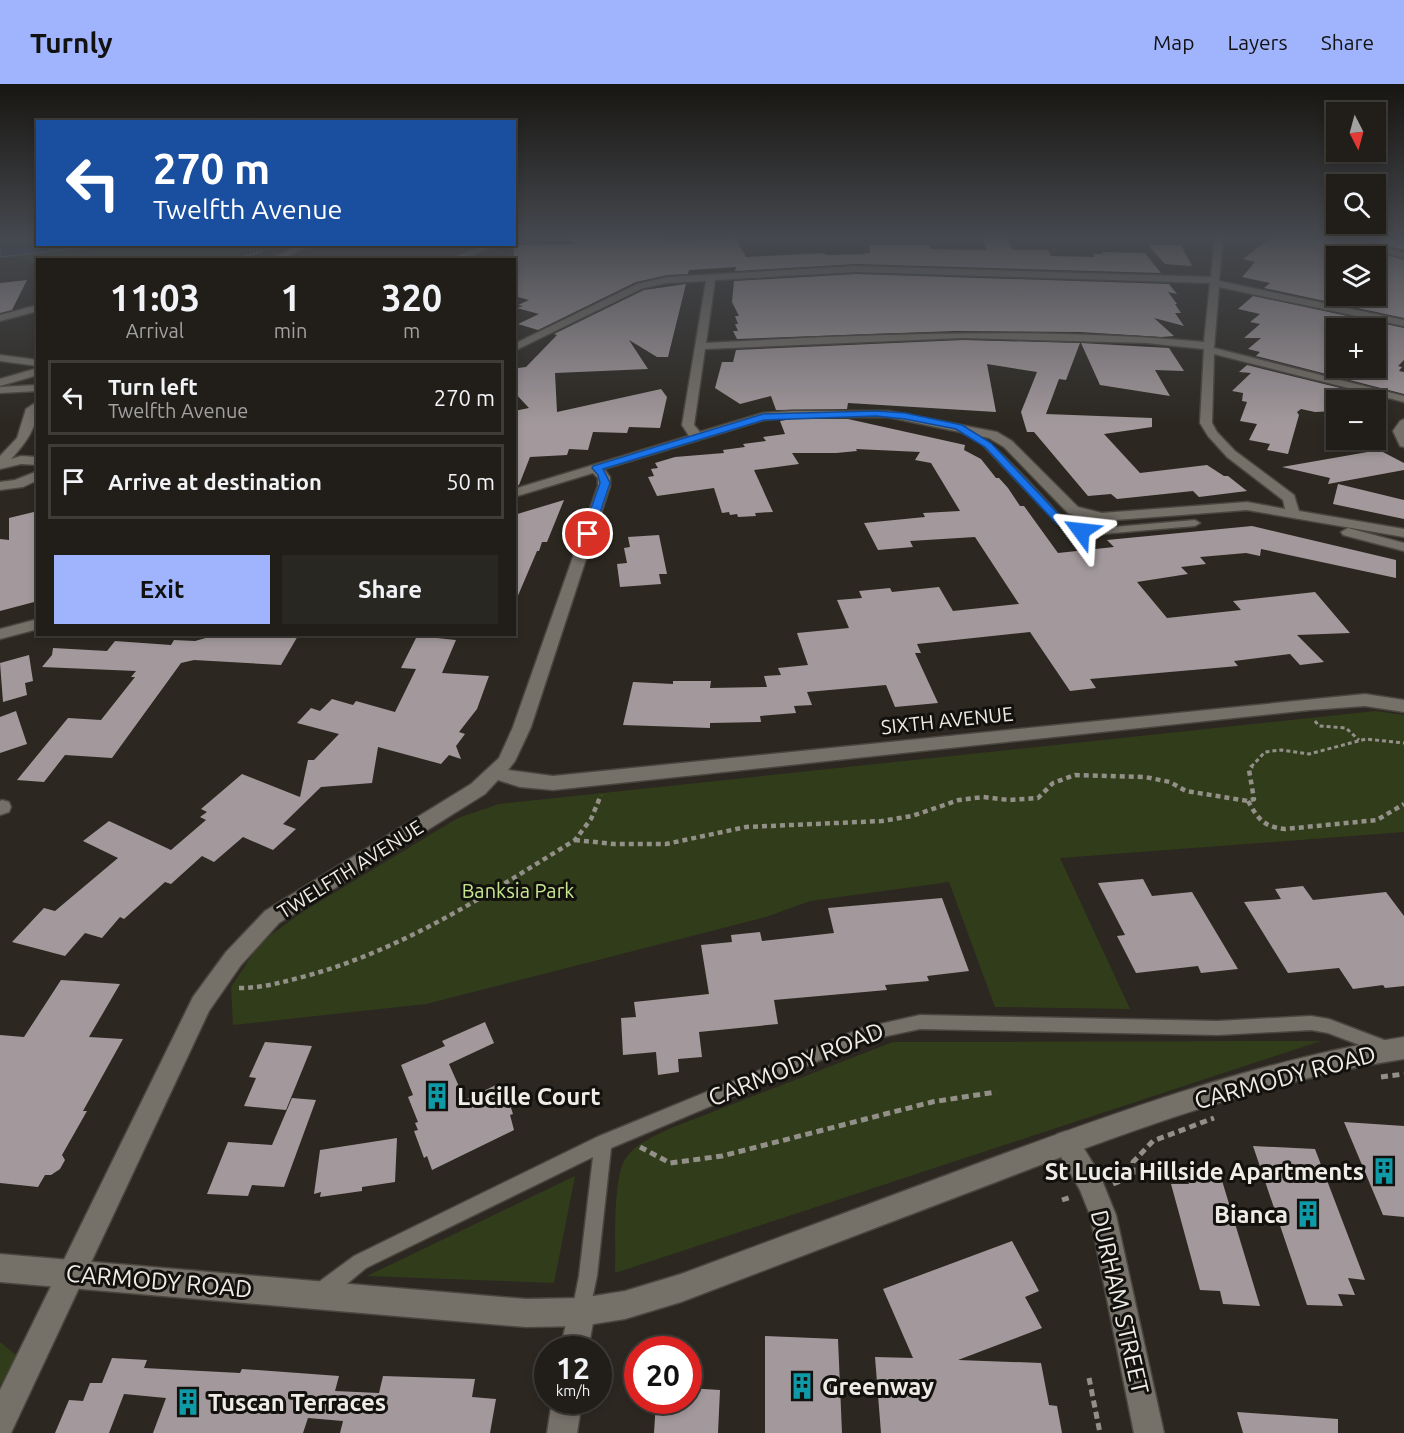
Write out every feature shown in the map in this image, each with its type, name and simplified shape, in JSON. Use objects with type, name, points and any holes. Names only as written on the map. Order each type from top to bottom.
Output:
[{"type":"street","points":[[516,347],[615,299]]},
{"type":"street","points":[[698,436],[690,431],[688,425],[708,299]]},
{"type":"street","points":[[1213,299],[1205,417],[1210,432],[1220,443],[1288,496],[1292,501],[1292,514]]},
{"type":"street","points":[[1296,299],[1404,323]]},
{"type":"street","points":[[0,318],[36,309]]},
{"type":"street","points":[[701,346],[810,339],[921,338],[960,342],[1209,349],[1404,399]]},
{"type":"street","points":[[0,359],[36,363]]},
{"type":"street","points":[[0,359],[32,372],[17,385],[0,390]]},
{"type":"street","points":[[0,383],[36,388]]},
{"type":"street","points":[[0,464],[23,439],[35,407],[28,406],[17,385]]},
{"type":"street","points":[[1387,395],[1404,407]]},
{"type":"street","points":[[516,492],[763,417],[792,414],[888,414],[993,435],[1005,442],[1066,504],[1078,512],[1102,517],[1240,506],[1404,533]]},
{"type":"street","points":[[1404,423],[1399,432],[1404,443]]},
{"type":"street","points":[[0,464],[35,460],[23,439]]},
{"type":"street","name":"TWELFTH AVENUE","points":[[0,1422],[201,1004],[226,964],[246,940],[272,917],[478,789],[506,761],[522,727],[604,486],[603,475],[597,468]]},
{"type":"street","points":[[0,496],[17,484],[36,476]]},
{"type":"street","points":[[0,486],[17,484],[36,489]]},
{"type":"street","points":[[1316,519],[1353,534],[1404,547]]},
{"type":"street","points":[[0,634],[36,625]]},
{"type":"street","name":"SIXTH AVENUE","points":[[496,773],[520,780],[553,783],[1310,704],[1365,700],[1404,706]]},
{"type":"street","name":"CARMODY ROAD","points":[[0,1268],[526,1313],[581,1312],[625,1305],[681,1288],[1066,1143],[1228,1088],[1347,1057],[1396,1049]]},
{"type":"street","name":"DURHAM STREET","points":[[1066,1143],[1090,1182],[1102,1215],[1149,1433]]},
{"type":"street","points":[[577,1336],[581,1312]]},
{"type":"street","points":[[562,1433],[565,1414]]},
{"type":"lane","points":[[959,427],[988,445],[1061,522],[1078,530],[1094,531],[1195,523]]},
{"type":"lane","points":[[1078,512],[1094,531]]},
{"type":"lane","name":"CARMODY ROAD","points":[[317,1295],[360,1262],[603,1143],[867,1033],[893,1026],[920,1022],[1218,1028],[1311,1023],[1329,1026],[1396,1049]]},
{"type":"lane","points":[[581,1312],[588,1276],[603,1143]]},
{"type":"path","points":[[1313,718],[1319,726],[1346,728],[1359,740]]},
{"type":"path","points":[[575,840],[614,844],[666,844],[746,827],[882,821],[912,816],[959,801],[983,797],[1009,800],[1038,798],[1053,783],[1075,775],[1145,777],[1170,782],[1186,791],[1248,801],[1254,799],[1250,770],[1257,758],[1265,752],[1281,750],[1309,754],[1359,740],[1392,740],[1404,743]]},
{"type":"path","points":[[231,988],[261,988],[335,968],[437,924],[575,840],[591,819],[602,793]]},
{"type":"path","points":[[1248,801],[1258,821],[1270,829],[1347,825],[1377,820],[1404,804]]},
{"type":"path","points":[[1369,1078],[1404,1074]]},
{"type":"path","points":[[637,1146],[670,1163],[722,1156],[932,1102],[996,1092]]},
{"type":"path","points":[[1123,1181],[1133,1176],[1133,1162],[1153,1141],[1226,1114]]},
{"type":"path","points":[[1089,1378],[1100,1433]]},
{"type":"green space","name":"Banksia Park","points":[[1376,711],[1404,715],[1404,832],[1060,858],[1130,1009],[995,1007],[949,882],[810,901],[766,917],[426,1004],[233,1025],[231,987],[260,943],[301,913],[458,818],[499,804]]},
{"type":"green space","points":[[1321,1041],[615,1273],[619,1180],[626,1158],[635,1148],[671,1128],[893,1042]]},
{"type":"green space","points":[[575,1176],[554,1283],[367,1276]]},
{"type":"green space","points":[[0,1342],[16,1355],[0,1386]]},
{"type":"building","points":[[0,299],[18,299],[12,310],[0,313]]},
{"type":"building","points":[[525,299],[601,299],[538,330],[518,324],[539,314],[517,308],[523,306],[518,305],[529,300]]},
{"type":"building","points":[[626,299],[682,299],[668,357],[657,357],[629,340],[648,369],[555,373],[557,412],[661,389],[667,397],[660,428],[629,427],[627,433],[593,432],[588,450],[569,449],[567,455],[530,457],[519,485],[516,486],[516,411],[529,408],[516,394],[518,368],[526,367],[557,335],[554,334]]},
{"type":"building","points":[[732,299],[1173,299],[1181,313],[1175,313],[1184,326],[1154,318],[1174,336],[1161,337],[1080,332],[955,331],[737,339],[733,331],[738,331],[735,316],[739,316]]},
{"type":"building","points":[[1250,299],[1267,299],[1357,318],[1326,318],[1326,374],[1256,356],[1260,352],[1248,349],[1261,338],[1244,338],[1260,324],[1250,322],[1260,314],[1238,309]]},
{"type":"building","points":[[1386,299],[1404,299],[1404,318],[1348,306],[1386,306]]},
{"type":"building","points":[[1386,324],[1404,328],[1404,360],[1398,366],[1402,367],[1399,371],[1404,372],[1404,394],[1342,378],[1386,378]]},
{"type":"building","points":[[963,340],[1080,343],[1066,380],[1059,379],[1046,414],[1152,418],[1152,427],[1104,434],[1140,473],[1207,465],[1224,476],[1228,476],[1247,491],[1199,497],[1193,491],[1117,499],[1111,494],[1088,496],[1034,432],[1027,432],[1021,412],[1037,372],[987,364],[996,412],[848,403],[847,409],[776,410],[771,396],[740,404],[715,388],[722,362],[733,362],[736,350]]},
{"type":"building","points":[[1081,343],[1169,348],[1184,371],[1155,370],[1170,396],[1100,385]]},
{"type":"building","points":[[1247,365],[1348,390],[1326,390],[1326,411],[1301,409],[1297,412],[1299,415],[1288,454],[1267,450],[1270,444],[1249,440],[1257,424],[1240,421],[1247,402],[1242,401],[1243,393],[1232,391],[1251,373],[1239,372]]},
{"type":"building","points":[[848,419],[965,445],[964,450],[981,459],[996,478],[999,478],[1008,488],[1020,506],[1024,506],[1058,553],[1114,547],[1107,540],[1252,526],[1396,560],[1396,578],[1261,549],[1260,556],[1246,553],[1200,557],[1206,564],[1181,567],[1188,574],[1137,582],[1167,618],[1241,610],[1233,601],[1315,592],[1350,633],[1297,635],[1324,662],[1300,665],[1290,654],[1234,661],[1238,666],[1090,679],[1096,688],[1070,691],[1030,632],[917,644],[921,653],[915,653],[938,703],[895,707],[886,685],[807,692],[812,705],[794,706],[796,713],[760,716],[761,722],[710,723],[710,728],[623,725],[633,682],[673,684],[673,681],[711,681],[710,688],[767,687],[764,676],[781,675],[778,668],[808,665],[797,633],[849,628],[837,600],[862,598],[859,591],[890,588],[892,592],[939,587],[953,611],[1019,604],[975,537],[910,541],[913,547],[878,550],[864,523],[925,517],[923,513],[960,511],[931,463],[915,460],[920,452],[856,449],[857,451],[836,453],[792,453],[799,464],[754,470],[773,512],[755,513],[756,516],[738,517],[737,514],[730,515],[729,512],[722,513],[714,488],[657,496],[648,477],[654,476],[651,469],[658,468],[655,463],[675,457],[724,453],[723,450],[745,447],[743,444],[766,441],[763,437],[785,434],[780,421]]},
{"type":"building","points":[[1379,450],[1404,463],[1404,470],[1328,484],[1330,478],[1282,467]]},
{"type":"building","points":[[1338,484],[1404,500],[1404,519],[1333,504]]},
{"type":"building","points":[[564,500],[547,542],[542,542],[537,551],[516,600],[516,514]]},
{"type":"building","points":[[36,511],[36,602],[0,611],[0,539],[9,540],[9,518]]},
{"type":"building","points":[[659,535],[667,574],[659,574],[661,584],[620,587],[617,564],[627,563],[624,548],[630,547],[628,537]]},
{"type":"building","points":[[213,636],[298,636],[281,665],[194,660],[181,663],[112,758],[65,755],[44,782],[17,780],[68,718],[101,720],[135,677],[131,677],[136,671],[42,667],[52,655],[53,648],[107,651],[115,641],[171,645],[174,640],[195,641]]},
{"type":"building","points":[[417,636],[456,640],[442,673],[489,676],[477,709],[459,732],[465,734],[456,746],[461,759],[449,755],[441,764],[378,747],[372,783],[321,787],[283,824],[296,829],[273,850],[243,837],[214,862],[202,856],[171,884],[165,882],[124,919],[120,917],[102,938],[85,933],[65,956],[12,942],[44,908],[55,911],[118,858],[83,841],[109,821],[171,850],[206,820],[200,817],[207,812],[201,809],[242,774],[300,797],[308,760],[314,760],[339,734],[297,723],[311,708],[320,711],[332,699],[353,705],[356,701],[395,712],[416,669],[401,668]]},
{"type":"building","points":[[29,655],[33,681],[25,683],[27,695],[3,702],[0,663]]},
{"type":"building","points":[[16,711],[27,744],[0,753],[0,717]]},
{"type":"building","points":[[1143,879],[1152,896],[1192,892],[1238,969],[1201,973],[1198,966],[1136,973],[1117,936],[1125,935],[1098,883]]},
{"type":"building","points":[[1303,886],[1313,900],[1386,892],[1404,916],[1404,986],[1385,988],[1383,985],[1353,989],[1339,968],[1288,973],[1244,902],[1281,899],[1275,889]]},
{"type":"building","points":[[942,898],[969,971],[927,976],[929,981],[885,985],[887,990],[774,1000],[778,1024],[699,1032],[702,1057],[678,1059],[679,1072],[658,1075],[656,1052],[623,1055],[621,1018],[636,1017],[634,1002],[709,994],[701,945],[732,942],[731,935],[760,932],[762,941],[834,933],[828,908]]},
{"type":"building","points":[[61,980],[120,984],[89,1037],[123,1039],[83,1111],[87,1111],[62,1155],[65,1160],[60,1169],[51,1175],[45,1175],[38,1187],[0,1183],[0,1035],[24,1037]]},
{"type":"building","name":"Lucille Court","points":[[485,1022],[494,1043],[449,1064],[465,1100],[500,1083],[502,1090],[505,1089],[513,1114],[510,1115],[514,1130],[432,1170],[427,1156],[424,1158],[414,1131],[418,1130],[415,1123],[418,1122],[408,1097],[413,1095],[401,1065],[445,1046],[442,1041]]},
{"type":"building","points":[[265,1042],[312,1046],[286,1110],[244,1106],[256,1078],[249,1077]]},
{"type":"building","points":[[292,1098],[316,1100],[284,1187],[252,1185],[248,1196],[207,1194],[228,1142],[272,1145]]},
{"type":"building","name":"St Lucia Hillside Apartments","points":[[1344,1122],[1404,1126],[1404,1217],[1383,1215]]},
{"type":"building","points":[[397,1138],[395,1182],[362,1187],[362,1191],[320,1197],[321,1192],[314,1194],[320,1150]]},
{"type":"building","name":"Bianca","points":[[1253,1146],[1315,1149],[1365,1280],[1348,1278],[1355,1295],[1338,1294],[1343,1306],[1307,1305]]},
{"type":"building","points":[[1186,1172],[1220,1174],[1260,1306],[1223,1304],[1220,1291],[1200,1290],[1171,1184],[1189,1184]]},
{"type":"building","points":[[1012,1241],[1039,1291],[1025,1297],[1042,1328],[958,1360],[1041,1363],[1049,1405],[1057,1406],[1062,1433],[881,1433],[875,1357],[913,1358],[883,1289]]},
{"type":"building","name":"Greenway","points":[[765,1336],[838,1339],[842,1433],[765,1433]]},
{"type":"building","points":[[112,1358],[147,1360],[144,1368],[240,1373],[242,1369],[339,1376],[335,1391],[379,1393],[383,1376],[475,1379],[472,1397],[496,1399],[490,1433],[340,1433],[343,1421],[308,1418],[303,1433],[153,1433],[166,1398],[124,1394],[109,1433],[55,1433],[69,1400],[83,1401],[90,1383],[102,1383]]},
{"type":"building","points":[[702,1389],[720,1390],[718,1433],[654,1433],[655,1414],[702,1414]]},
{"type":"building","points":[[1237,1412],[1338,1419],[1338,1433],[1243,1433]]},
{"type":"place","name":"Lucille Court","points":[[437,1096]]},
{"type":"place","name":"St Lucia Hillside Apartments","points":[[1384,1171]]},
{"type":"place","name":"Bianca","points":[[1308,1214]]},
{"type":"place","name":"Greenway","points":[[802,1386]]},
{"type":"place","name":"Tuscan Terraces","points":[[188,1402]]},
{"type":"route","points":[[588,534],[605,483],[603,475],[597,468],[763,417],[792,414],[888,414],[959,427],[988,445],[1061,522],[1081,531]]}]
